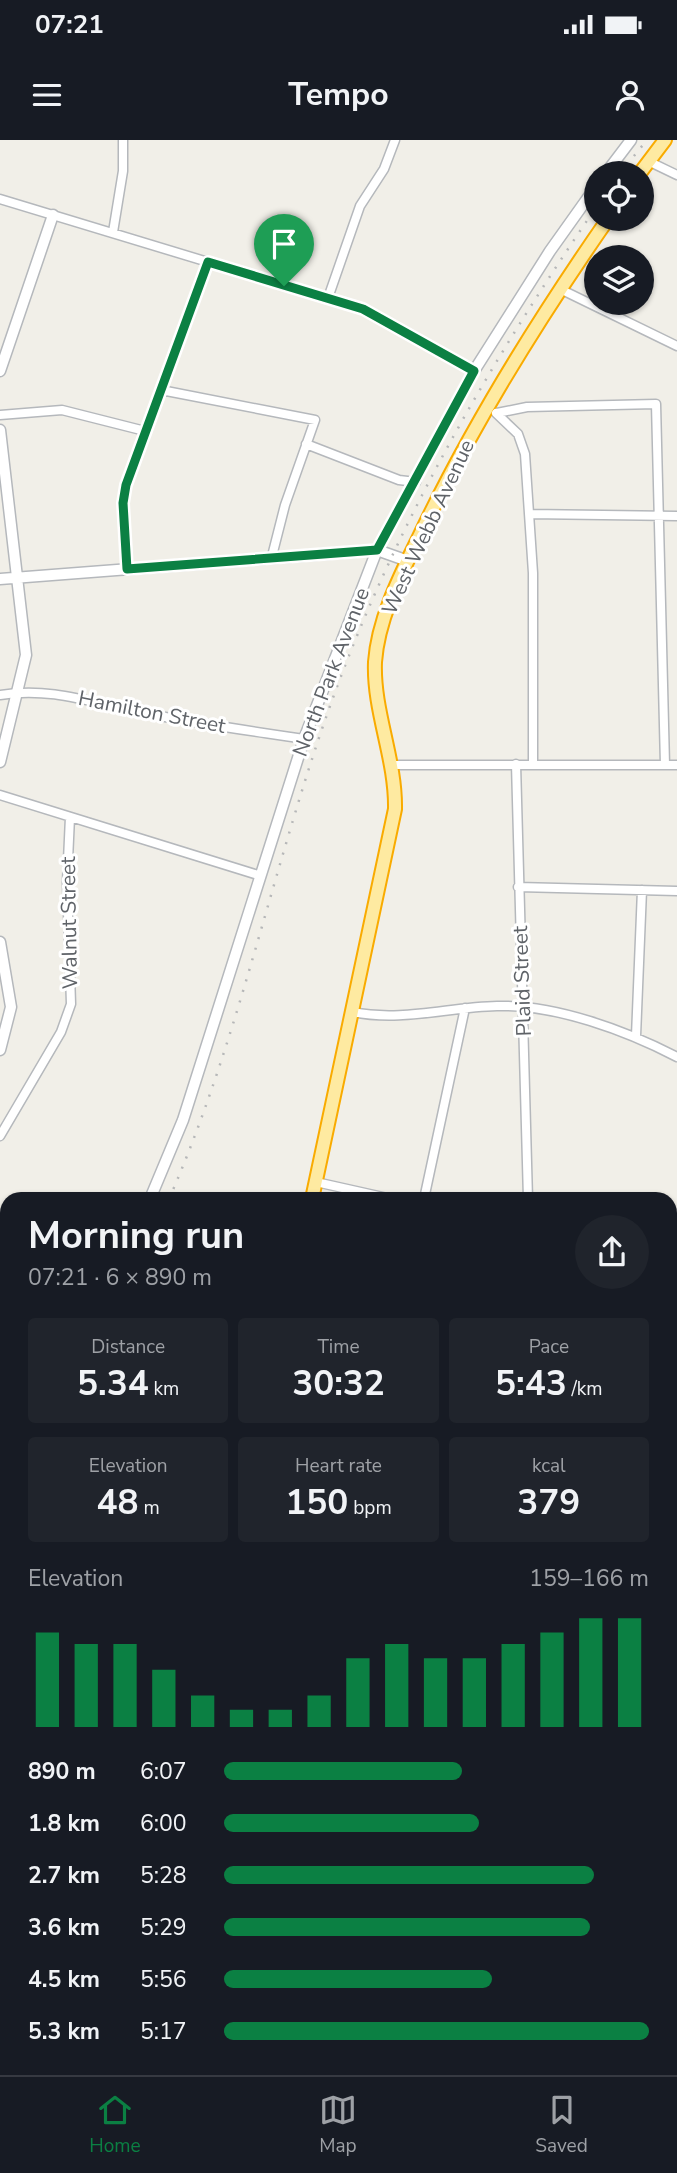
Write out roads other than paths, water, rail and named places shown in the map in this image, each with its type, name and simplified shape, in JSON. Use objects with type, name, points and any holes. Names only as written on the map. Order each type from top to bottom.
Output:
[{"type":"highway","points":[[648,161],[664,140]]},
{"type":"highway","name":"West Webb Avenue","points":[[314,1192],[394,819],[395,792],[379,703],[376,661],[383,622],[408,561],[492,409],[560,289],[600,231]]},
{"type":"street","points":[[113,232],[123,171],[123,140]]},
{"type":"street","points":[[328,298],[360,206],[384,169],[395,140]]},
{"type":"street","points":[[615,161],[632,140]]},
{"type":"street","points":[[654,164],[677,175]]},
{"type":"street","points":[[0,200],[113,232],[382,317],[474,371]]},
{"type":"street","name":"North Park Avenue","points":[[153,1192],[187,1109],[258,875],[304,739],[377,550],[474,371],[542,262],[584,203]]},
{"type":"street","points":[[0,371],[3,350],[53,215]]},
{"type":"street","points":[[127,569],[124,492],[208,262]]},
{"type":"street","points":[[560,289],[677,346]]},
{"type":"street","points":[[161,390],[315,420],[272,556]]},
{"type":"street","points":[[492,409],[656,404],[666,765]]},
{"type":"street","points":[[492,409],[518,434],[522,443],[533,573],[533,764]]},
{"type":"street","points":[[0,415],[62,410],[145,430]]},
{"type":"street","points":[[0,430],[1,460],[26,655],[0,762]]},
{"type":"street","points":[[306,444],[398,480],[416,482]]},
{"type":"street","points":[[529,514],[677,516]]},
{"type":"street","points":[[0,579],[377,550],[408,561]]},
{"type":"street","name":"Hamilton Street","points":[[0,695],[19,692],[81,697],[146,714],[304,739]]},
{"type":"street","name":"Plaid Street","points":[[516,764],[528,1192]]},
{"type":"street","points":[[391,765],[677,765]]},
{"type":"street","points":[[0,795],[258,875]]},
{"type":"street","name":"Walnut Street","points":[[0,1136],[55,1044],[71,1004],[70,817]]},
{"type":"street","points":[[519,887],[677,891]]},
{"type":"street","points":[[636,1036],[642,890]]},
{"type":"street","points":[[0,942],[9,982],[0,1051]]},
{"type":"street","points":[[353,1012],[391,1016],[465,1008],[522,1007],[636,1036],[677,1057]]},
{"type":"street","points":[[426,1192],[465,1008]]},
{"type":"street","points":[[316,1182],[361,1192]]},
{"type":"railway","points":[[630,161],[647,140]]},
{"type":"railway","points":[[172,1192],[216,1078],[309,767],[355,640],[414,510],[447,447],[519,325],[584,225]]}]
